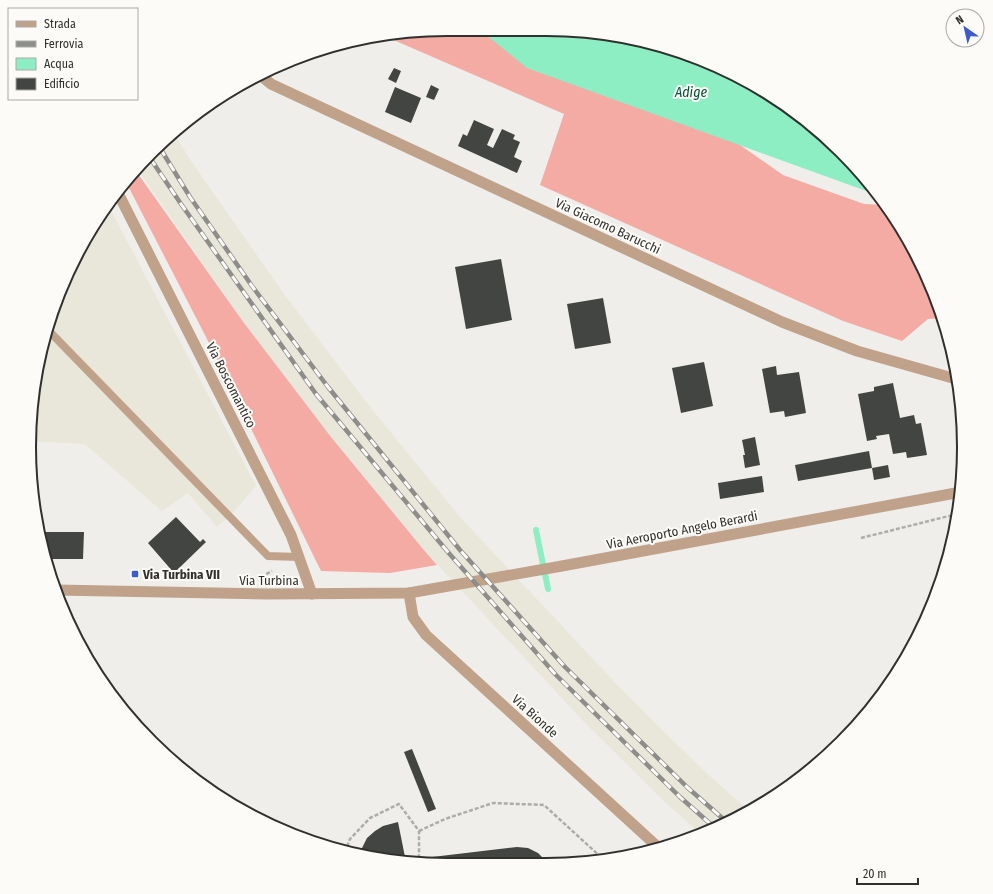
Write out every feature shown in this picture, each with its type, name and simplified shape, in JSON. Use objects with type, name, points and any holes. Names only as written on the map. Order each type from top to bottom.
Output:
[{"type":"street","name":"Via Giacomo Barucchi","points":[[264,79],[271,84],[782,322],[857,351],[951,377]]},
{"type":"street","name":"Via Boscomantico","points":[[120,198],[291,534],[312,594]]},
{"type":"street","name":"Via Aeroporto Angelo Berardi","points":[[409,593],[954,493]]},
{"type":"street","name":"Via Turbina","points":[[62,590],[312,594],[409,593]]},
{"type":"street","name":"Via Bionde","points":[[409,593],[414,616],[426,635],[654,843]]},
{"type":"lane","points":[[52,334],[268,556],[299,557]]},
{"type":"path","points":[[860,538],[951,516]]},
{"type":"path","points":[[255,579],[262,577],[274,569]]},
{"type":"path","points":[[419,832],[445,819],[493,803],[544,805],[598,854]]},
{"type":"path","points":[[348,846],[350,839],[370,818],[399,804],[419,832],[419,857]]},
{"type":"shaded area","points":[[447,36],[523,36],[694,113],[783,175],[864,204],[878,205],[888,219],[915,265],[936,318],[928,319],[902,341],[843,321],[540,185],[564,114],[393,40]]},
{"type":"shaded area","points":[[176,138],[284,294],[370,407],[460,517],[621,689],[700,767],[745,807],[696,830],[666,803],[586,724],[423,549],[331,437],[244,323],[140,173],[156,156]]},
{"type":"shaded area","points":[[139,175],[244,323],[331,437],[437,565],[390,573],[321,571],[206,337],[129,187]]},
{"type":"shaded area","points":[[111,211],[256,486],[229,517],[217,527],[188,493],[162,511],[85,444],[36,441],[40,393],[50,341],[67,290],[91,241]]},
{"type":"water","name":"Adige","points":[[487,36],[546,36],[600,40],[652,50],[703,67],[752,91],[796,121],[837,156],[868,191],[527,68]]},
{"type":"building","points":[[394,68],[401,71],[396,83],[388,79]]},
{"type":"building","points":[[431,85],[439,89],[434,100],[426,97]]},
{"type":"building","points":[[395,87],[421,98],[411,123],[385,112]]},
{"type":"building","points":[[474,120],[494,129],[487,145],[493,148],[502,129],[515,135],[513,139],[520,142],[514,157],[522,161],[517,173],[458,146],[463,134],[467,136]]},
{"type":"building","points":[[501,259],[512,320],[466,329],[455,267]]},
{"type":"building","points":[[603,298],[611,343],[575,349],[567,304]]},
{"type":"building","points":[[704,362],[713,406],[681,413],[672,368]]},
{"type":"building","points":[[776,366],[777,375],[799,372],[806,413],[785,417],[784,411],[770,413],[762,369]]},
{"type":"building","points":[[893,383],[900,418],[914,415],[916,424],[921,423],[927,455],[907,458],[906,452],[893,454],[889,434],[876,436],[877,439],[867,441],[858,394],[874,391],[874,387]]},
{"type":"building","points":[[755,437],[760,465],[745,468],[743,455],[745,455],[742,440]]},
{"type":"building","points":[[869,451],[872,468],[798,481],[795,465]]},
{"type":"building","points":[[888,465],[890,477],[874,480],[872,468]]},
{"type":"building","points":[[762,476],[764,492],[720,499],[718,483]]},
{"type":"building","points":[[176,517],[200,542],[203,539],[206,542],[174,573],[148,543]]},
{"type":"building","points":[[45,532],[84,532],[83,559],[52,559]]},
{"type":"building","points":[[412,749],[436,809],[428,812],[404,752]]},
{"type":"building","points":[[398,822],[405,855],[362,849],[367,838],[383,826]]},
{"type":"building","points":[[517,847],[528,848],[538,853],[543,858],[447,858],[432,857]]},
{"type":"waterway","points":[[536,530],[548,589]]},
{"type":"railway","points":[[162,151],[190,197],[252,286],[328,387],[460,550],[565,667],[688,788],[723,818]]},
{"type":"railway","points":[[152,161],[316,394],[447,551],[556,675],[680,797],[710,824]]},
{"type":"place","name":"Via Turbina VII","points":[[135,574]]}]
